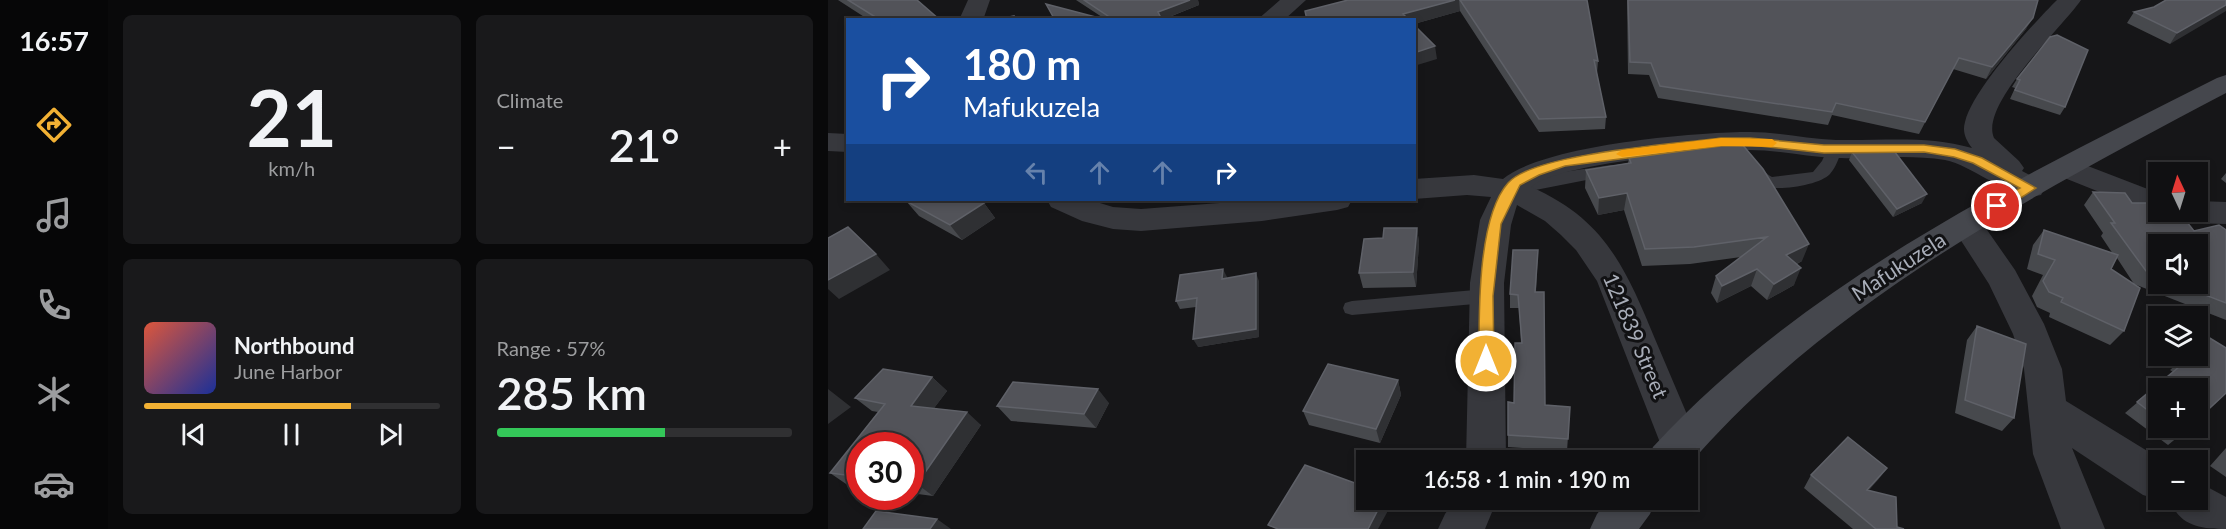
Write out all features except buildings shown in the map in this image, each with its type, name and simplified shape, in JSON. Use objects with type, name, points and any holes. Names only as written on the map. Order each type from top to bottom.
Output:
[{"type":"main road","name":"Mafukuzela","points":[[1676,450],[1760,364],[1900,264],[2030,188],[2226,83]]},
{"type":"main road","points":[[1612,529],[1627,510]]},
{"type":"street","points":[[972,18],[979,0]]},
{"type":"street","points":[[1271,18],[1295,0]]},
{"type":"street","points":[[2030,188],[1983,144],[1978,135],[1978,120],[1991,96],[2026,48],[2070,0]]},
{"type":"street","points":[[1486,450],[1486,296],[1495,224],[1516,183],[1534,172],[1564,162],[1602,156],[1721,142],[1750,141],[1834,149],[1924,148],[1955,153],[1978,160],[2030,188]]},
{"type":"street","points":[[828,142],[846,143]]},
{"type":"street","points":[[2067,168],[2148,200]]},
{"type":"street","name":"121839 Street","points":[[1416,189],[1473,185],[1510,191],[1531,198],[1567,220],[1601,258],[1613,278],[1672,450]]},
{"type":"street","points":[[1064,201],[1093,213],[1113,218],[1141,220],[1262,210],[1330,201]]},
{"type":"street","points":[[1128,201],[1193,215]]},
{"type":"street","points":[[2208,213],[2226,213]]},
{"type":"street","points":[[1967,225],[2003,279],[2031,334],[2043,369],[2053,454],[2083,529]]},
{"type":"street","points":[[2049,411],[2148,475]]},
{"type":"street","points":[[1460,529],[1472,510]]},
{"type":"street","points":[[2208,510],[2226,520]]},
{"type":"lane","points":[[1510,191],[1528,184],[1563,177],[1736,153],[1744,154],[1764,180],[1770,183],[1814,178],[1820,177],[1830,167],[1834,149]]},
{"type":"lane","points":[[1352,308],[1486,296]]},
{"type":"slow traffic","points":[[1622,154],[1721,142],[1772,143]]},
{"type":"route","points":[[1486,361],[1486,296],[1495,224],[1511,188],[1516,183],[1534,172],[1564,162],[1721,142],[1750,141],[1824,149],[1924,148],[1955,153],[1978,160],[2030,188],[1997,206]]}]
